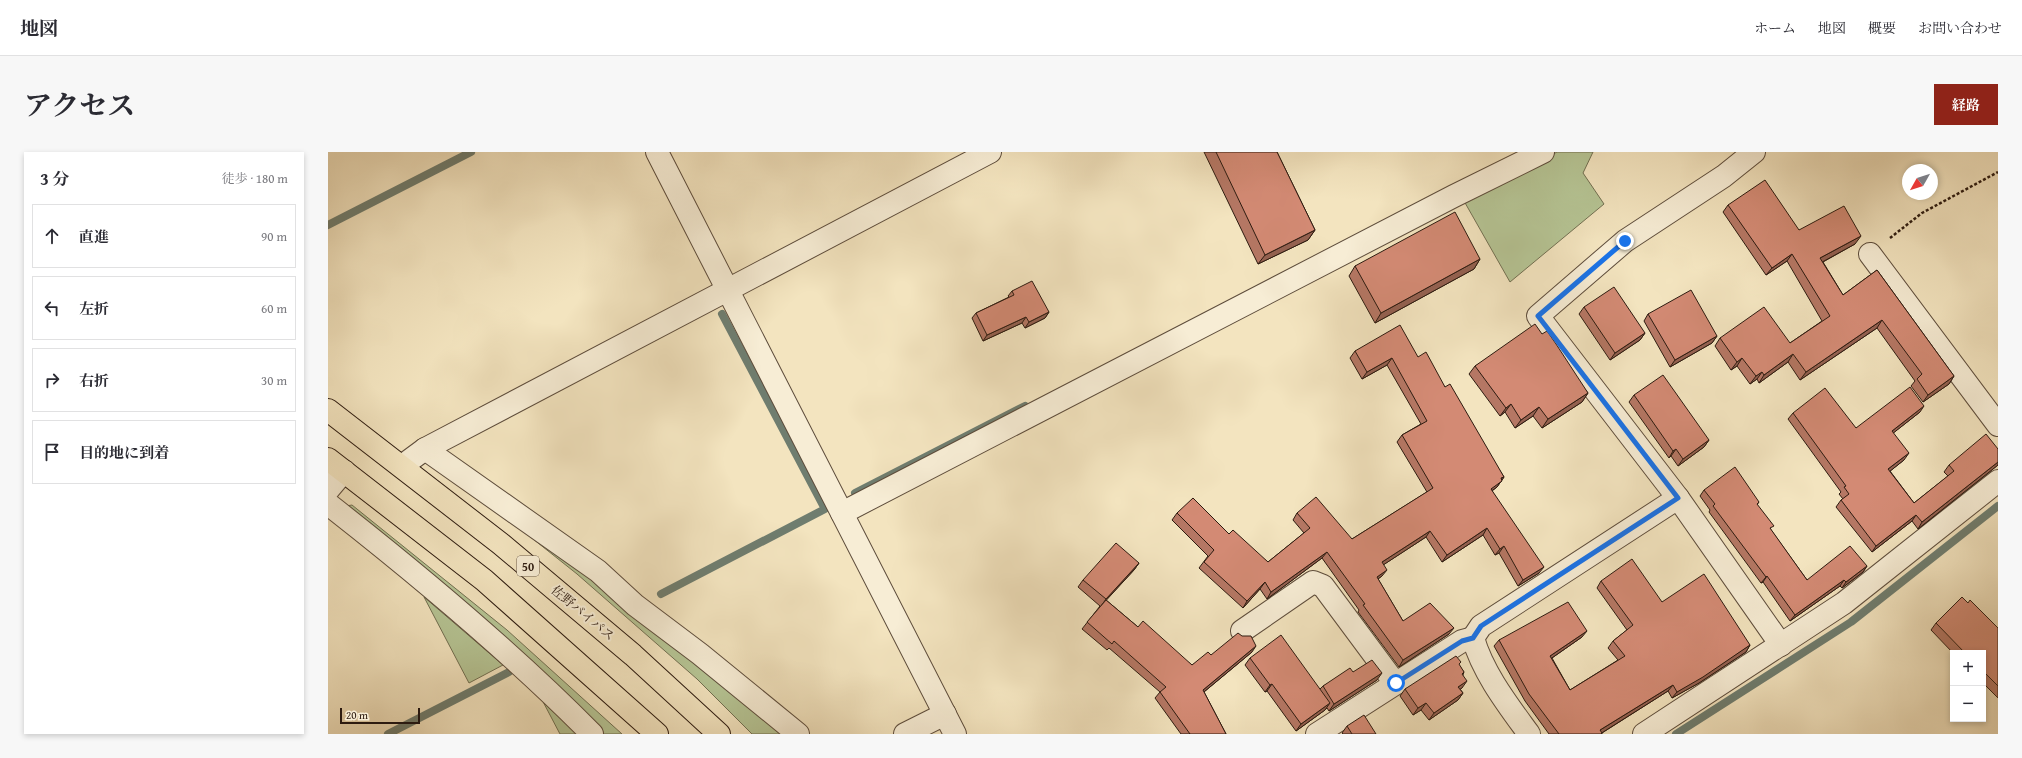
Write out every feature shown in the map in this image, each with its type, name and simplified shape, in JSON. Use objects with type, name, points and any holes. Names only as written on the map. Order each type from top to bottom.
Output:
[{"type":"highway","name":"佐野バイパス","points":[[328,410],[501,544],[633,655],[719,734]]},
{"type":"highway","points":[[336,465],[484,580],[657,734]]},
{"type":"street","points":[[657,152],[728,288],[955,734]]},
{"type":"street","points":[[402,466],[425,449],[728,288],[990,152]]},
{"type":"street","points":[[842,513],[1454,196],[1543,152]]},
{"type":"street","points":[[1754,152],[1724,176],[1625,241],[1538,316],[1678,498],[1781,645]]},
{"type":"street","points":[[1870,254],[1998,425]]},
{"type":"street","points":[[425,449],[598,571],[634,605],[700,654],[798,734]]},
{"type":"street","points":[[328,490],[336,465]]},
{"type":"street","points":[[1644,734],[1844,603],[1998,482]]},
{"type":"street","points":[[1317,734],[1462,641],[1473,638],[1481,626],[1678,498]]},
{"type":"street","points":[[328,504],[378,543],[512,656],[592,734]]},
{"type":"street","points":[[1242,631],[1312,582],[1323,586],[1396,683]]},
{"type":"street","points":[[1473,638],[1478,654],[1511,708],[1529,734]]},
{"type":"street","points":[[906,734],[945,714]]},
{"type":"path","points":[[1870,254],[1922,213],[1998,172]]},
{"type":"green space","points":[[1557,152],[1593,152],[1583,173],[1604,204],[1510,282],[1464,201]]},
{"type":"green space","points":[[454,476],[593,578],[787,734],[752,734],[697,679],[577,574]]},
{"type":"green space","points":[[352,505],[507,630],[622,734],[601,734],[346,506]]},
{"type":"green space","points":[[424,597],[503,665],[469,683]]},
{"type":"green space","points":[[540,696],[579,734],[560,734]]},
{"type":"building","points":[[1216,152],[1277,152],[1315,230],[1265,255]]},
{"type":"building","points":[[1765,180],[1799,230],[1844,206],[1861,236],[1820,258],[1843,295],[1877,270],[1954,376],[1928,395],[1917,379],[1922,374],[1882,320],[1806,372],[1793,354],[1764,375],[1762,372],[1756,376],[1742,358],[1737,362],[1720,338],[1764,307],[1790,343],[1830,316],[1792,254],[1772,268],[1728,205]]},
{"type":"building","points":[[1455,212],[1480,259],[1381,313],[1355,266]]},
{"type":"building","points":[[1032,281],[1049,312],[1029,322],[1026,317],[987,335],[976,313],[1014,295],[1012,291]]},
{"type":"building","points":[[1614,287],[1645,333],[1615,353],[1584,307]]},
{"type":"building","points":[[1691,290],[1717,336],[1675,360],[1648,314]]},
{"type":"building","points":[[1535,324],[1542,334],[1547,331],[1588,393],[1548,419],[1539,407],[1521,420],[1511,404],[1506,408],[1475,366]]},
{"type":"building","points":[[1400,325],[1418,357],[1426,352],[1445,387],[1450,384],[1504,477],[1501,478],[1502,481],[1491,489],[1544,567],[1523,580],[1504,546],[1500,549],[1487,528],[1447,555],[1430,531],[1382,562],[1387,570],[1377,577],[1403,621],[1430,603],[1454,628],[1403,660],[1327,552],[1271,592],[1265,582],[1247,601],[1204,562],[1214,550],[1177,513],[1193,498],[1229,534],[1233,530],[1268,562],[1310,528],[1297,513],[1316,497],[1352,539],[1433,488],[1402,435],[1427,421],[1392,358],[1367,372],[1355,351]]},
{"type":"building","points":[[1663,375],[1709,440],[1683,459],[1676,449],[1673,451],[1634,395]]},
{"type":"building","points":[[1910,387],[1924,406],[1892,431],[1909,453],[1888,469],[1914,503],[1954,471],[1949,465],[1986,434],[1998,449],[1998,462],[1922,522],[1916,515],[1876,546],[1841,500],[1849,494],[1844,487],[1846,486],[1793,413],[1825,388],[1856,428]]},
{"type":"building","points":[[1735,467],[1759,502],[1757,504],[1774,526],[1770,528],[1807,580],[1850,546],[1867,566],[1846,582],[1844,580],[1795,615],[1713,506],[1715,504],[1704,490]]},
{"type":"building","points":[[1116,543],[1139,563],[1106,599],[1083,580]]},
{"type":"building","points":[[1632,559],[1662,602],[1704,574],[1750,645],[1703,677],[1677,692],[1673,685],[1600,730],[1602,733],[1601,734],[1559,734],[1529,694],[1499,640],[1568,602],[1587,631],[1550,656],[1570,690],[1625,656],[1613,641],[1633,625],[1601,581]]},
{"type":"building","points":[[1962,597],[1968,603],[1970,600],[1998,628],[1998,686],[1986,674],[1986,650],[1962,650],[1936,623]]},
{"type":"building","points":[[1106,600],[1138,627],[1143,621],[1192,665],[1208,652],[1211,655],[1238,633],[1242,636],[1251,636],[1256,646],[1203,690],[1226,734],[1190,734],[1160,692],[1166,687],[1114,641],[1112,644],[1087,622]]},
{"type":"building","points":[[1281,635],[1330,703],[1301,724],[1272,684],[1270,685],[1250,658]]},
{"type":"building","points":[[1456,656],[1461,662],[1459,664],[1464,672],[1462,674],[1467,681],[1458,687],[1463,693],[1434,713],[1426,703],[1418,708],[1405,689]]},
{"type":"building","points":[[1372,660],[1382,673],[1334,704],[1323,686],[1350,668],[1353,672]]},
{"type":"building","points":[[1364,715],[1376,734],[1352,734],[1347,726]]},
{"type":"waterway","points":[[328,225],[471,152]]},
{"type":"waterway","points":[[661,594],[825,509],[722,314]]},
{"type":"waterway","points":[[855,493],[1025,406]]},
{"type":"waterway","points":[[1676,734],[1851,622],[1998,506]]},
{"type":"waterway","points":[[388,734],[509,672]]},
{"type":"route","points":[[1396,683],[1462,641],[1473,638],[1481,626],[1678,498],[1538,316],[1625,241]]}]
